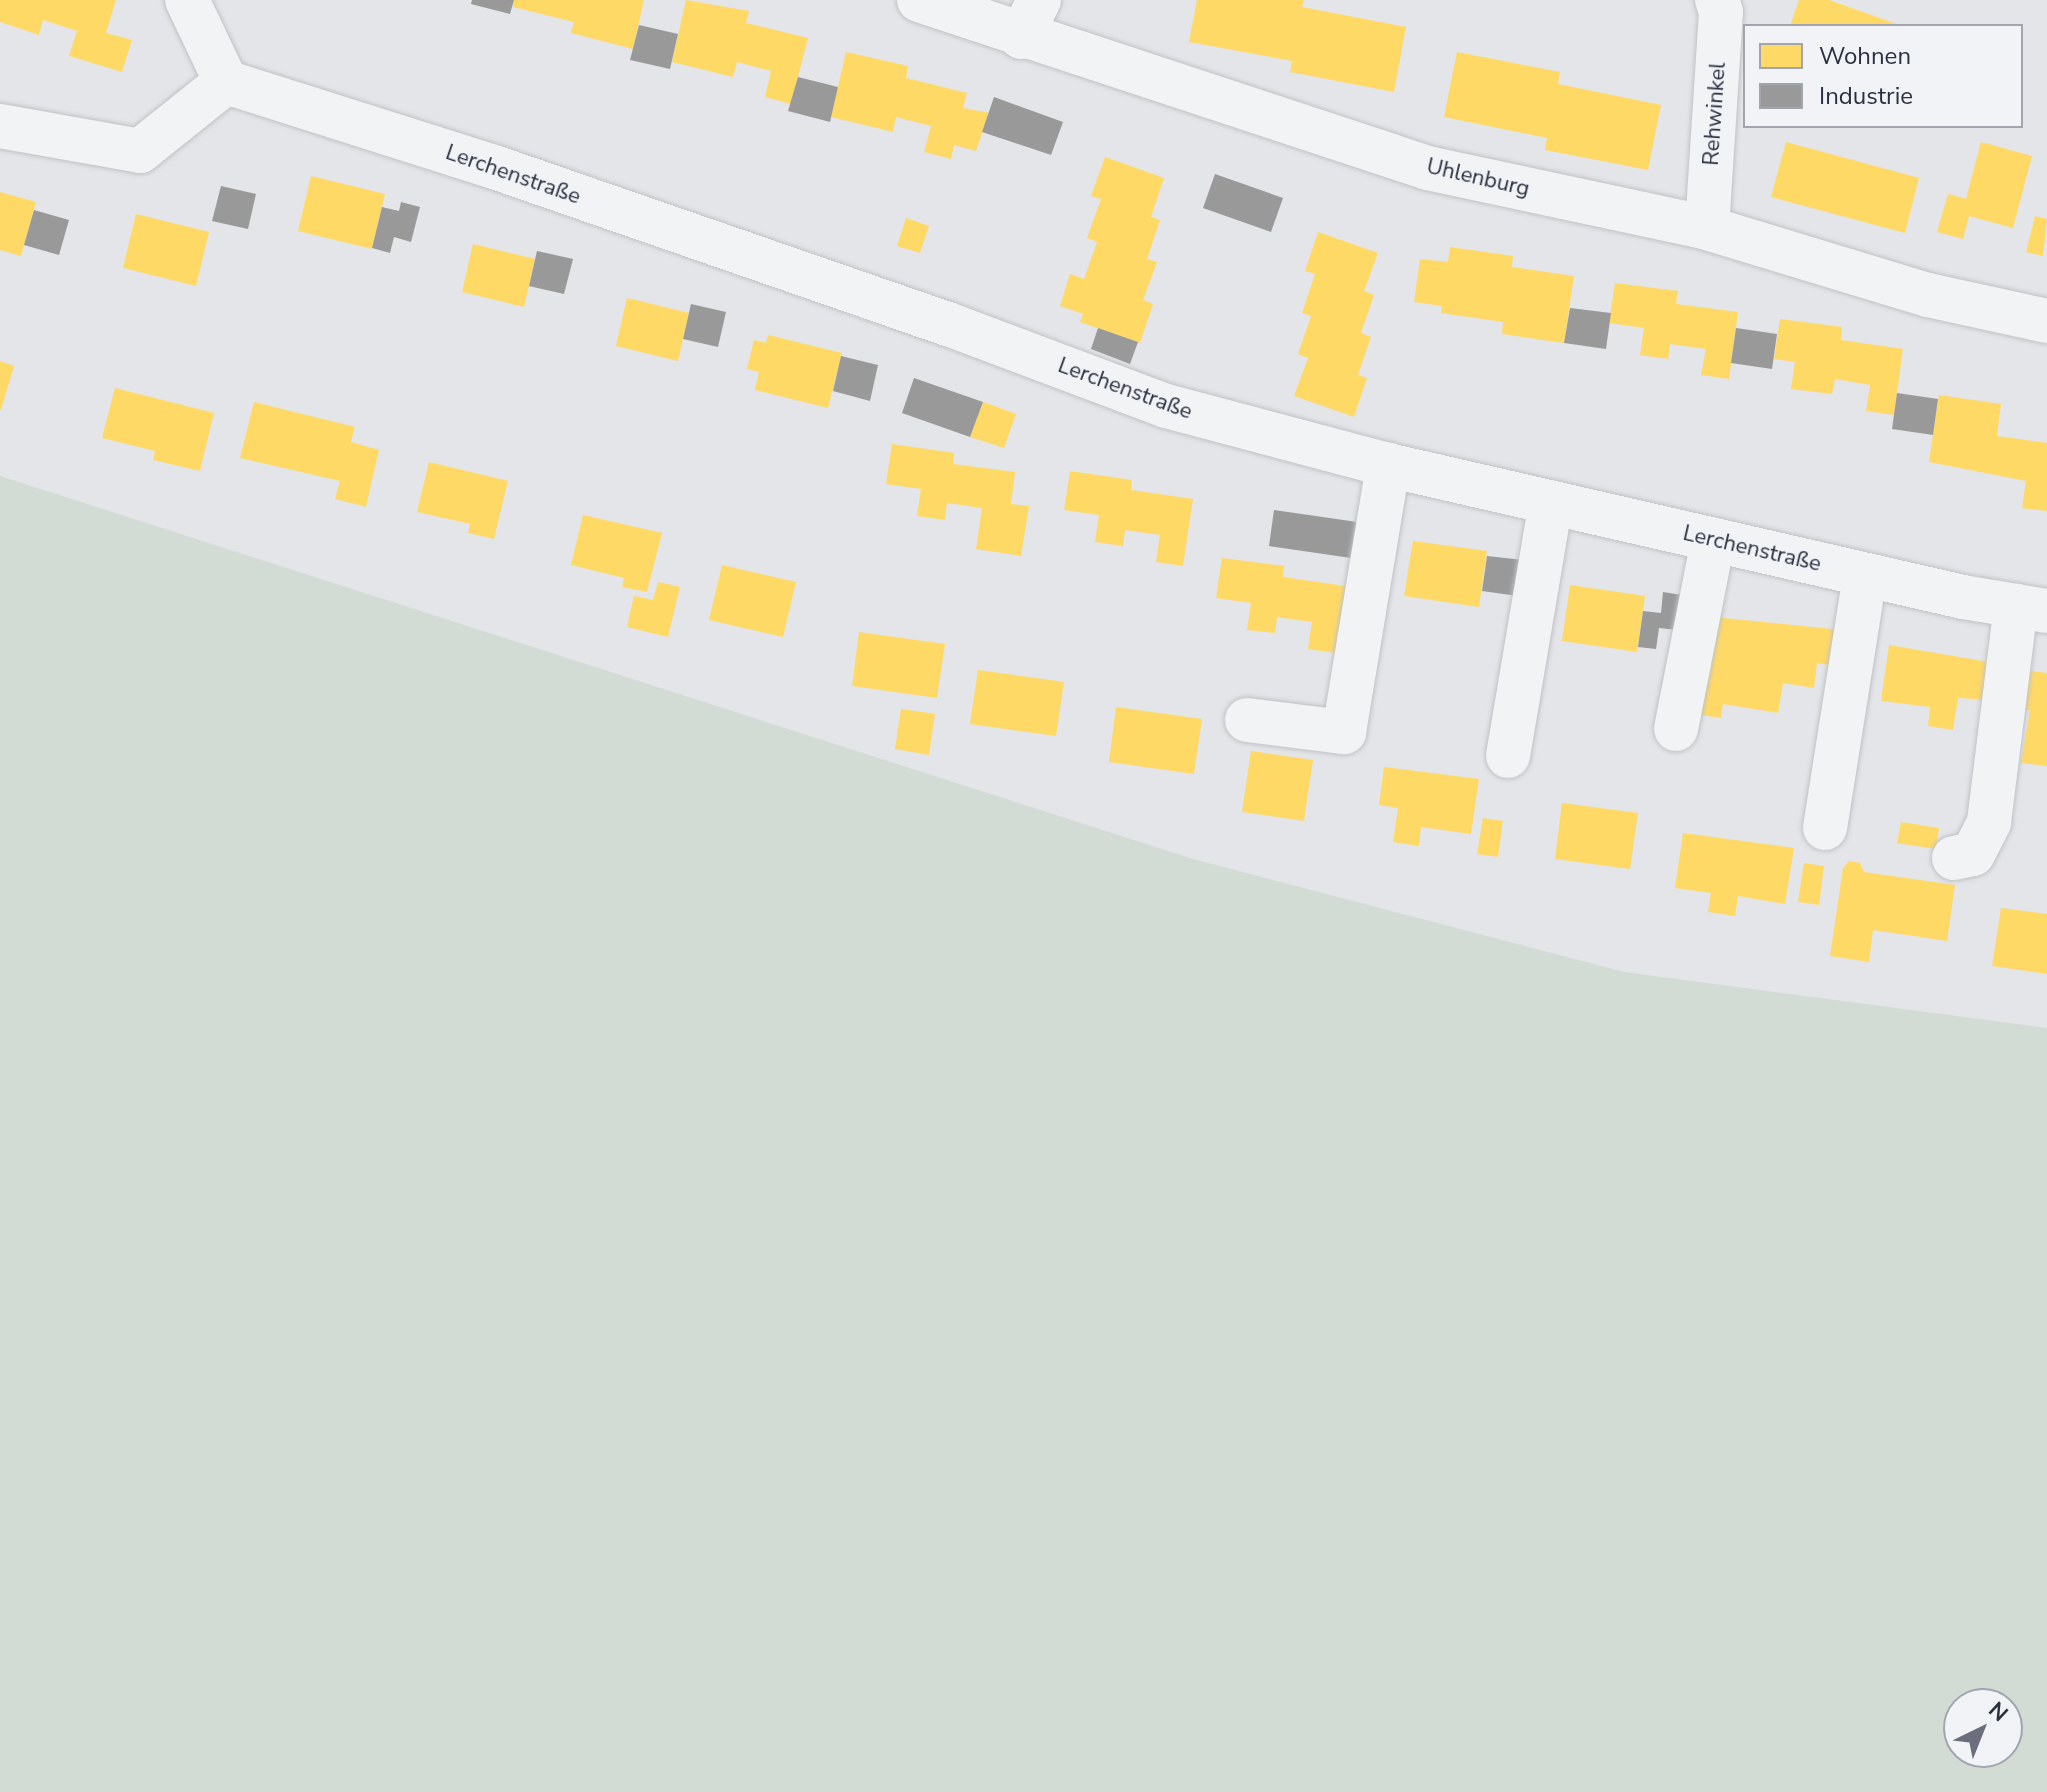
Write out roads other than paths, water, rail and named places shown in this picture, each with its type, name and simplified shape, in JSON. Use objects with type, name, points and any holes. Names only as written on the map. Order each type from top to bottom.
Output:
[{"type":"street","points":[[0,126],[140,151],[226,82],[187,0]]},
{"type":"street","name":"Uhlenburg","points":[[919,0],[1030,19],[1428,168],[1707,228],[1928,295],[2047,321]]},
{"type":"street","name":"Rehwinkel","points":[[1707,228],[1721,12],[1717,0]]},
{"type":"street","name":"Lerchenstraße","points":[[226,82],[668,227],[1166,406],[1388,465],[1865,575],[2031,608]]},
{"type":"street","points":[[1247,720],[1344,732],[1388,465]]},
{"type":"street","points":[[1508,756],[1551,503]]},
{"type":"street","points":[[1676,729],[1713,540]]},
{"type":"street","points":[[1825,828],[1865,575]]},
{"type":"street","points":[[1954,858],[1973,854],[1989,822],[2031,608]]}]
